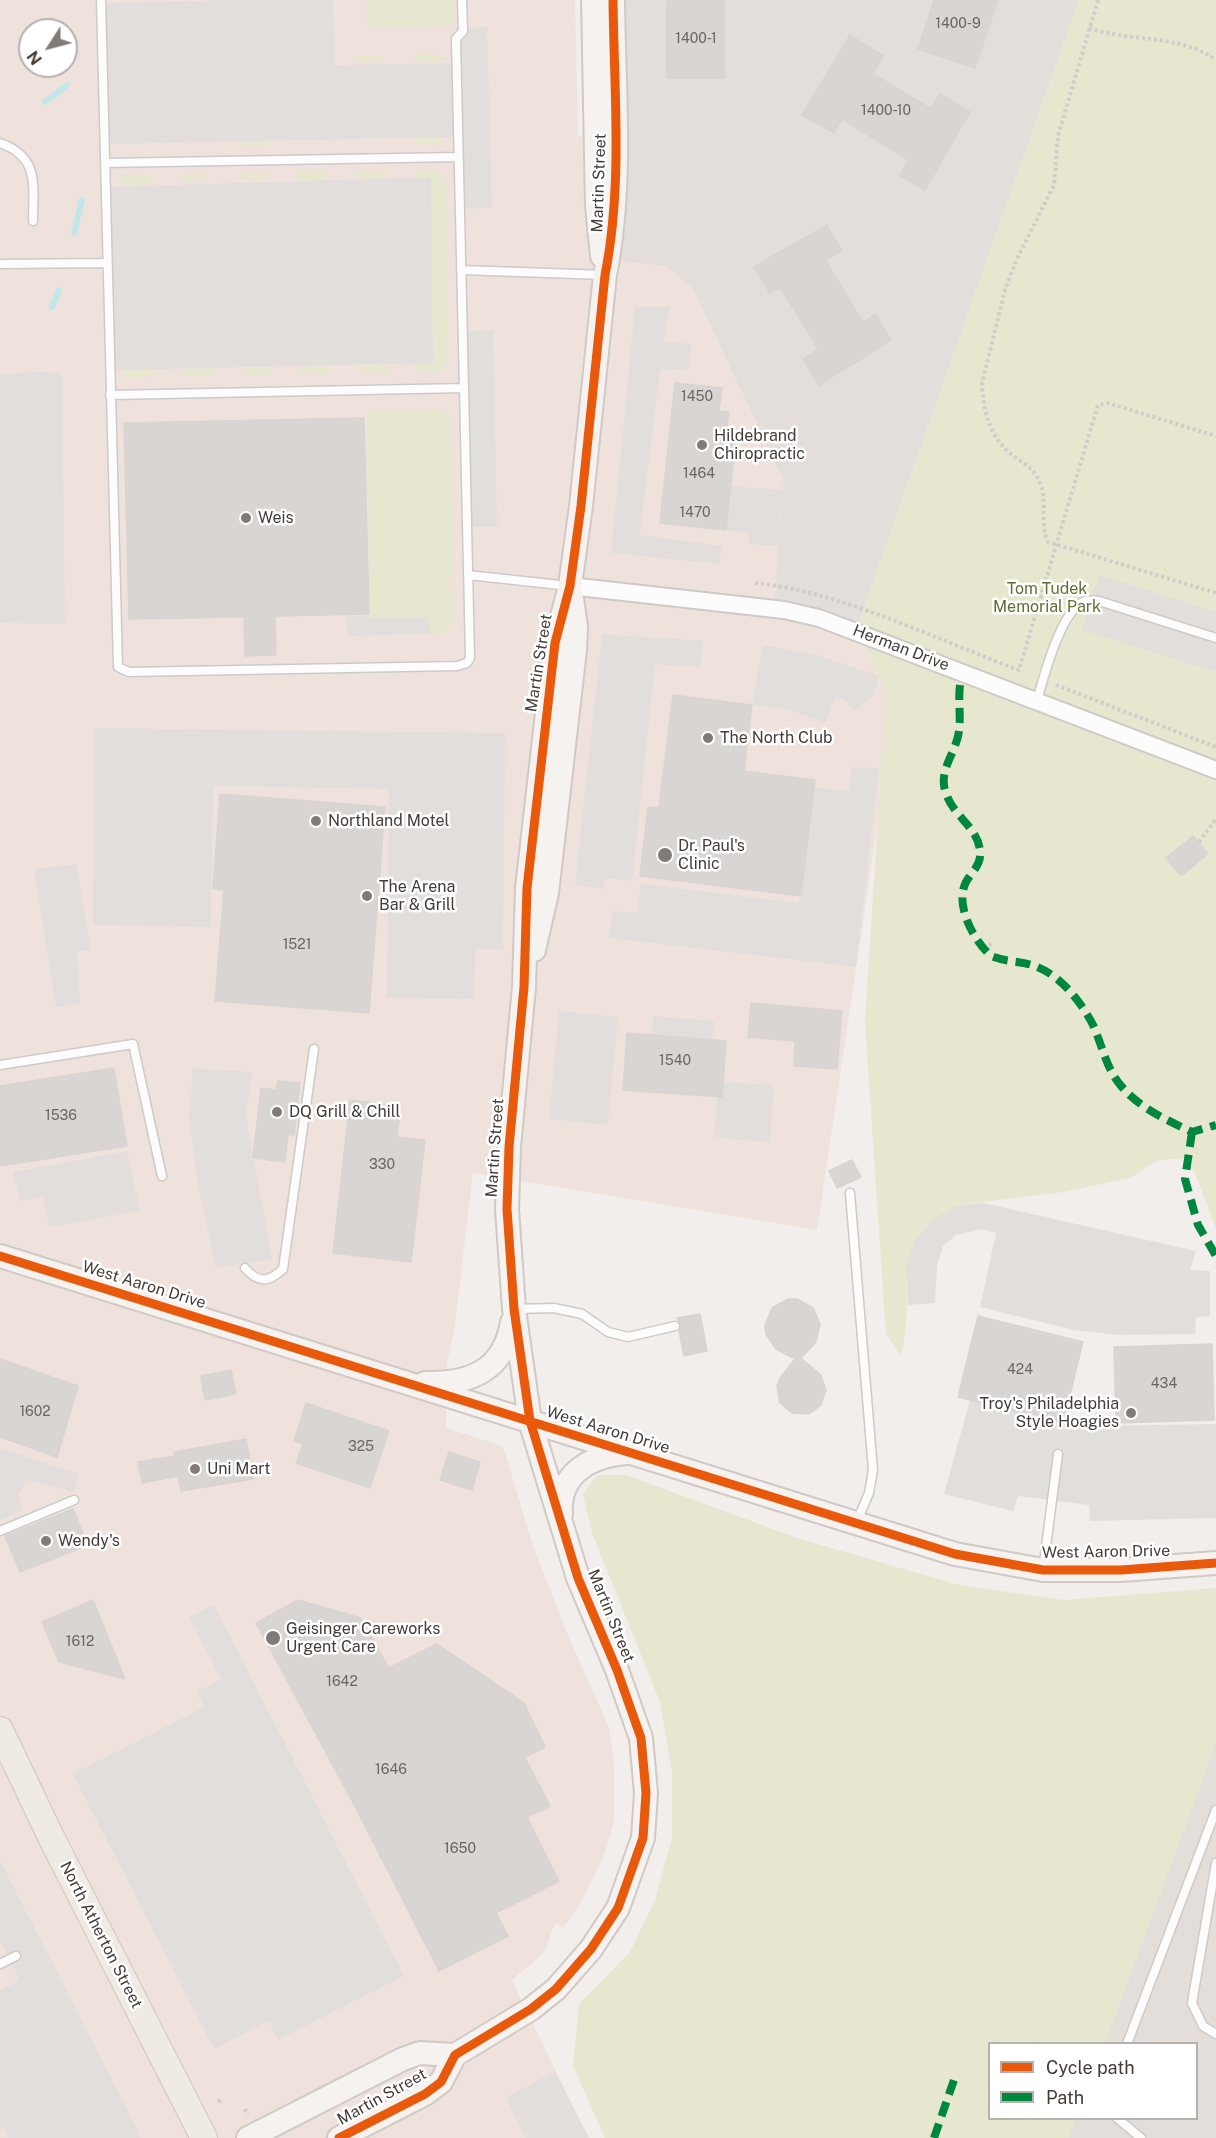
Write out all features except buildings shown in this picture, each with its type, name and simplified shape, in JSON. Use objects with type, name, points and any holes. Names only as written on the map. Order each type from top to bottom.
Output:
[{"type":"main road","name":"North Atherton Street","points":[[0,1730],[51,1837],[204,2138]]},
{"type":"street","name":"Martin Street","points":[[593,0],[597,206],[605,275]]},
{"type":"street","name":"Martin Street","points":[[339,2138],[425,2094],[441,2082],[455,2055],[531,2009],[556,1989],[581,1961],[618,1908],[643,1838],[646,1793],[641,1738],[621,1679],[578,1578],[530,1421],[514,1309],[506,1176],[524,987],[547,894],[575,650],[576,626],[570,586],[605,275],[614,227],[613,0]]},
{"type":"street","name":"Herman Drive","points":[[570,586],[784,610],[819,618],[1216,770]]},
{"type":"street","name":"West Aaron Drive","points":[[0,1256],[955,1554],[1043,1570],[1121,1570],[1216,1563]]},
{"type":"street","points":[[409,1383],[446,1383],[479,1374],[491,1367],[499,1359],[510,1335],[514,1309]]},
{"type":"street","points":[[561,1525],[560,1500],[563,1489],[579,1468],[601,1457],[630,1452]]},
{"type":"street","name":"Martin Street","points":[[248,2138],[403,2059],[420,2053],[455,2055]]},
{"type":"lane","points":[[101,0],[116,663],[121,671],[462,666],[470,657],[456,39],[463,31],[462,0]]},
{"type":"lane","points":[[0,143],[23,155],[30,168],[33,182],[33,221]]},
{"type":"lane","points":[[105,164],[458,157]]},
{"type":"lane","points":[[0,264],[107,263]]},
{"type":"lane","points":[[461,270],[605,275]]},
{"type":"lane","points":[[110,395],[464,388]]},
{"type":"lane","points":[[468,575],[570,586]]},
{"type":"lane","points":[[1036,700],[1064,624],[1072,610],[1085,601],[1099,601],[1216,638]]},
{"type":"lane","points":[[0,1065],[134,1044],[162,1176]]},
{"type":"lane","points":[[245,1268],[254,1278],[263,1281],[273,1278],[283,1269],[314,1049]]},
{"type":"lane","points":[[850,1193],[873,1470],[869,1492],[856,1524]]},
{"type":"lane","points":[[514,1309],[554,1308],[582,1314],[608,1332],[628,1337],[675,1326]]},
{"type":"lane","points":[[1043,1570],[1058,1454]]},
{"type":"lane","points":[[0,1531],[74,1500]]},
{"type":"lane","points":[[1127,2042],[1216,1810]]},
{"type":"lane","points":[[1216,1863],[1192,2003],[1203,2026],[1216,2034]]},
{"type":"lane","points":[[0,1964],[16,1956]]},
{"type":"lane","points":[[1119,2120],[1141,2138]]},
{"type":"path","points":[[1098,0],[1059,136],[1054,185],[1016,261],[1005,290],[982,383],[986,416],[996,438],[1028,465],[1040,481],[1044,498],[1046,538],[1057,546],[1216,593]]},
{"type":"path","points":[[1089,28],[1115,36],[1188,44],[1216,60]]},
{"type":"path","points":[[755,583],[797,590],[859,608],[1019,670],[1097,407],[1101,403],[1216,436]]},
{"type":"path","points":[[1056,685],[1216,747]]},
{"type":"path","points":[[1199,842],[1216,819]]},
{"type":"path","points":[[985,950],[993,942]]},
{"type":"path","points":[[245,2109],[248,2115]]},
{"type":"shaded area","points":[[0,0],[575,0],[578,136],[620,141],[621,262],[665,266],[693,289],[783,480],[774,609],[856,630],[886,691],[880,807],[817,1230],[473,1173],[454,1332],[447,1363],[446,1428],[503,1446],[532,1543],[569,1638],[609,1727],[614,1765],[614,1821],[605,1853],[580,1904],[563,1928],[555,1923],[544,1953],[512,1980],[588,2138],[0,2138]]},
{"type":"shaded area","points":[[333,0],[335,65],[456,63],[456,28],[487,27],[492,208],[460,209],[458,137],[108,144],[104,3]]},
{"type":"shaded area","points":[[617,0],[1079,0],[856,630],[773,609],[783,480],[693,289],[665,266],[621,262]]},
{"type":"shaded area","points":[[741,0],[798,0],[801,97],[773,99],[773,88],[744,89]]},
{"type":"shaded area","points":[[1010,0],[1071,0],[915,464],[861,446],[914,288],[940,295],[971,199],[947,191]]},
{"type":"shaded area","points":[[731,86],[732,122],[725,123],[726,151],[665,153],[662,88]]},
{"type":"shaded area","points":[[813,135],[923,202],[906,229],[913,233],[899,256],[760,171],[775,147],[798,161]]},
{"type":"shaded area","points":[[431,177],[433,363],[113,370],[109,187]]},
{"type":"shaded area","points":[[635,307],[670,307],[663,341],[692,344],[688,370],[660,369],[640,535],[722,546],[719,564],[611,553]]},
{"type":"shaded area","points":[[493,330],[497,527],[470,527],[465,331]]},
{"type":"shaded area","points":[[62,373],[65,624],[0,623],[0,374]]},
{"type":"shaded area","points":[[731,486],[782,490],[778,546],[749,544],[750,534],[726,530]]},
{"type":"shaded area","points":[[1099,575],[1216,612],[1216,672],[1082,630]]},
{"type":"shaded area","points":[[370,616],[370,618],[429,617],[430,634],[347,636],[347,617]]},
{"type":"shaded area","points":[[602,634],[703,641],[700,667],[655,664],[632,881],[605,878],[604,889],[575,885]]},
{"type":"shaded area","points":[[763,645],[816,655],[879,676],[874,694],[855,711],[846,701],[836,697],[825,723],[791,710],[752,705]]},
{"type":"shaded area","points":[[95,728],[505,733],[503,949],[475,949],[474,999],[387,998],[389,789],[213,786],[211,927],[93,925]]},
{"type":"shaded area","points":[[852,767],[879,768],[856,967],[609,938],[613,911],[637,913],[641,884],[799,903],[814,788],[849,790]]},
{"type":"shaded area","points":[[76,864],[91,950],[77,952],[80,1004],[56,1007],[34,869]]},
{"type":"shaded area","points":[[559,1011],[618,1017],[608,1125],[549,1119]]},
{"type":"shaded area","points":[[653,1016],[714,1021],[712,1040],[652,1035]]},
{"type":"shaded area","points":[[193,1068],[252,1072],[246,1116],[272,1259],[216,1268],[198,1184],[189,1118]]},
{"type":"shaded area","points":[[723,1082],[774,1085],[770,1142],[714,1138],[717,1097],[722,1097]]},
{"type":"shaded area","points":[[127,1151],[140,1211],[49,1227],[43,1197],[20,1201],[13,1172]]},
{"type":"shaded area","points":[[983,1203],[1196,1251],[1190,1270],[1210,1271],[1210,1316],[1196,1317],[1195,1334],[1120,1335],[1074,1330],[980,1307],[996,1233],[982,1229],[956,1235],[943,1246],[937,1265],[935,1303],[908,1305],[906,1268],[914,1242],[935,1218],[958,1205]]},
{"type":"shaded area","points":[[970,1400],[1057,1422],[1093,1426],[1216,1424],[1216,1518],[1090,1521],[1089,1505],[1018,1496],[1013,1511],[944,1494]]},
{"type":"shaded area","points":[[0,1448],[79,1474],[74,1492],[26,1480],[18,1494],[22,1511],[0,1520]]},
{"type":"shaded area","points":[[214,1605],[404,1976],[278,2040],[268,2021],[214,2049],[73,1774],[204,1707],[197,1692],[221,1679],[189,1617]]},
{"type":"shaded area","points":[[1216,1742],[1216,2138],[1068,2138],[1075,2120],[1198,2120],[1198,2042],[1105,2042]]},
{"type":"shaded area","points":[[0,1860],[140,2138],[8,2138],[3,2127],[0,2128],[0,1991],[20,1980],[0,1941]]},
{"type":"shaded area","points":[[555,2071],[589,2138],[526,2138],[506,2098]]},
{"type":"green space","points":[[365,0],[454,0],[453,20],[448,26],[373,28],[365,18]]},
{"type":"green space","name":"Tom Tudek Memorial Park","points":[[1079,0],[1216,0],[1216,1228],[1189,1158],[1158,1160],[1130,1178],[1063,1192],[958,1205],[906,1268],[906,1323],[901,1355],[886,1334],[865,1021],[886,691],[856,630]]},
{"type":"green space","points":[[415,54],[441,54],[444,58],[442,61],[416,61],[413,58]]},
{"type":"green space","points":[[356,56],[382,56],[385,59],[383,62],[357,62],[354,60]]},
{"type":"green space","points":[[416,136],[442,136],[445,140],[443,143],[417,143],[413,140]]},
{"type":"green space","points":[[265,139],[268,143],[266,146],[240,146],[236,143],[239,140]]},
{"type":"green space","points":[[358,171],[384,171],[387,175],[385,178],[359,178],[356,175]]},
{"type":"green space","points":[[416,171],[437,171],[446,181],[449,360],[441,371],[418,372],[418,364],[433,363],[431,177],[415,177]]},
{"type":"green space","points":[[299,172],[325,172],[328,176],[326,179],[300,179],[297,176]]},
{"type":"green space","points":[[208,173],[210,177],[208,180],[179,178],[181,174]]},
{"type":"green space","points":[[240,173],[267,173],[270,176],[267,180],[242,180],[238,177]]},
{"type":"green space","points":[[148,174],[152,180],[149,184],[124,185],[120,180],[123,175]]},
{"type":"green space","points":[[150,366],[155,369],[154,376],[148,378],[124,376],[125,368]]},
{"type":"green space","points":[[360,366],[386,366],[389,369],[387,372],[361,372],[357,370]]},
{"type":"green space","points":[[302,367],[328,367],[331,370],[329,374],[303,373],[300,371]]},
{"type":"green space","points":[[244,368],[270,368],[273,372],[271,375],[245,375],[241,372]]},
{"type":"green space","points":[[185,369],[211,369],[214,372],[211,375],[185,376],[182,373]]},
{"type":"green space","points":[[367,409],[442,409],[450,419],[453,623],[443,634],[430,634],[429,617],[370,618]]},
{"type":"green space","points":[[597,1475],[626,1475],[800,1539],[959,1585],[1064,1600],[1216,1588],[1216,1742],[1105,2042],[988,2042],[988,2120],[1075,2120],[1068,2138],[605,2138],[573,2066],[579,2004],[630,1952],[655,1900],[672,1838],[672,1772],[660,1702],[592,1533],[583,1494]]},
{"type":"waterway","points":[[45,102],[67,85]]},
{"type":"waterway","points":[[74,233],[82,200]]},
{"type":"waterway","points":[[52,307],[59,290]]},
{"type":"marked path","points":[[960,685],[959,731],[945,771],[944,787],[955,810],[975,835],[980,850],[978,864],[966,882],[962,901],[972,932],[991,956],[1035,966],[1064,985],[1089,1018],[1108,1065],[1117,1080],[1137,1102],[1192,1132],[1216,1125]]},
{"type":"marked path","points":[[1192,1132],[1185,1179],[1198,1225],[1216,1256]]},
{"type":"marked path","points":[[934,2138],[955,2077]]},
{"type":"cycle path","points":[[339,2138],[425,2094],[441,2082],[455,2055],[531,2009],[556,1989],[591,1949],[618,1908],[643,1838],[646,1793],[641,1738],[617,1670],[578,1578],[530,1421],[514,1309],[507,1209],[509,1147],[524,987],[527,888],[555,643],[570,586],[581,506],[614,207],[616,138],[613,0]]},
{"type":"cycle path","points":[[0,1256],[955,1554],[1043,1570],[1121,1570],[1216,1563]]},
{"type":"place","name":"Hildebrand Chiropractic","points":[[702,445]]},
{"type":"place","name":"Weis","points":[[246,518]]},
{"type":"place","name":"The North Club","points":[[708,738]]},
{"type":"place","name":"Northland Motel","points":[[316,821]]},
{"type":"place","name":"Dr. Paul's Clinic","points":[[665,855]]},
{"type":"place","name":"The Arena Bar & Grill","points":[[367,896]]},
{"type":"place","name":"DQ Grill & Chill","points":[[277,1112]]},
{"type":"place","name":"Troy's Philadelphia Style Hoagies","points":[[1131,1413]]},
{"type":"place","name":"Uni Mart","points":[[195,1469]]},
{"type":"place","name":"Wendy's","points":[[46,1541]]},
{"type":"place","name":"Geisinger Careworks Urgent Care","points":[[273,1638]]}]
